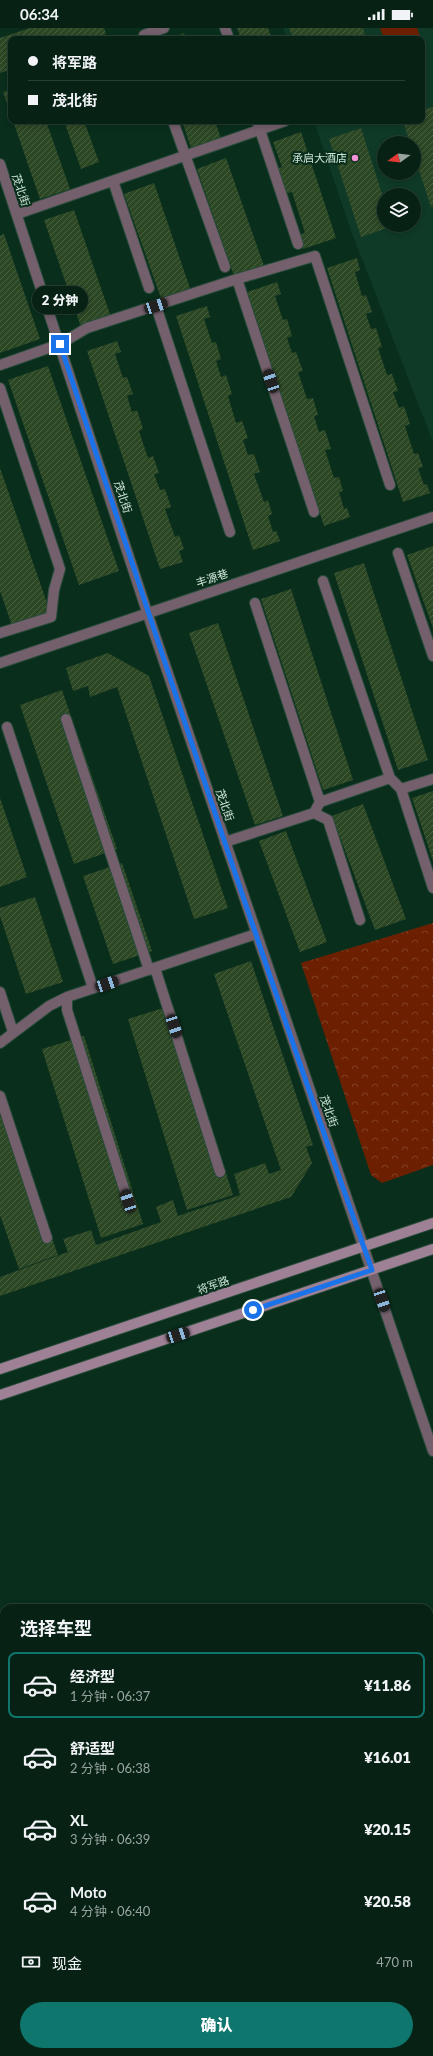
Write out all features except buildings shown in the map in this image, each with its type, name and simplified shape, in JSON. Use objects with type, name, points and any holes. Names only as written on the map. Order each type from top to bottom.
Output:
[{"type":"main road","name":"将军路","points":[[0,1369],[433,1223]]},
{"type":"main road","points":[[0,1394],[433,1249]]},
{"type":"street","points":[[144,36],[164,28]]},
{"type":"street","points":[[175,124],[224,267]]},
{"type":"street","points":[[17,214],[185,156],[258,125],[298,244]]},
{"type":"street","name":"茂北街","points":[[0,164],[147,612],[433,1451]]},
{"type":"street","points":[[113,181],[149,288]]},
{"type":"street","points":[[0,365],[60,344],[87,328],[237,279],[315,256],[390,486]]},
{"type":"street","points":[[237,279],[314,512]]},
{"type":"street","points":[[156,306],[230,532]]},
{"type":"street","points":[[0,388],[60,569],[54,590],[51,617],[0,633]]},
{"type":"street","name":"丰源巷","points":[[0,663],[433,516]]},
{"type":"street","points":[[398,553],[433,656]]},
{"type":"street","points":[[323,581],[390,778],[401,789],[432,888]]},
{"type":"street","points":[[255,603],[320,802]]},
{"type":"street","points":[[66,719],[220,1172]]},
{"type":"street","points":[[7,727],[93,988]]},
{"type":"street","points":[[225,842],[314,813],[320,802],[390,778]]},
{"type":"street","points":[[401,789],[433,778]]},
{"type":"street","points":[[314,813],[328,820],[360,920]]},
{"type":"street","points":[[0,1043],[49,1006],[67,997],[256,934]]},
{"type":"street","points":[[0,992],[13,1032]]},
{"type":"street","points":[[67,997],[67,1010],[128,1201]]},
{"type":"street","points":[[0,1096],[47,1238]]},
{"type":"shaded area","name":"承启大酒店","points":[[283,28],[433,28],[433,442],[350,228],[315,124],[425,124],[425,36],[286,36]]},
{"type":"green space","points":[[380,28],[417,28],[420,36],[383,36]]},
{"type":"green space","points":[[433,923],[433,1165],[382,1183],[371,1175],[301,963]]},
{"type":"place","name":"承启大酒店","points":[[355,158]]},
{"type":"route","points":[[60,344],[147,612],[372,1270],[253,1310]]}]
